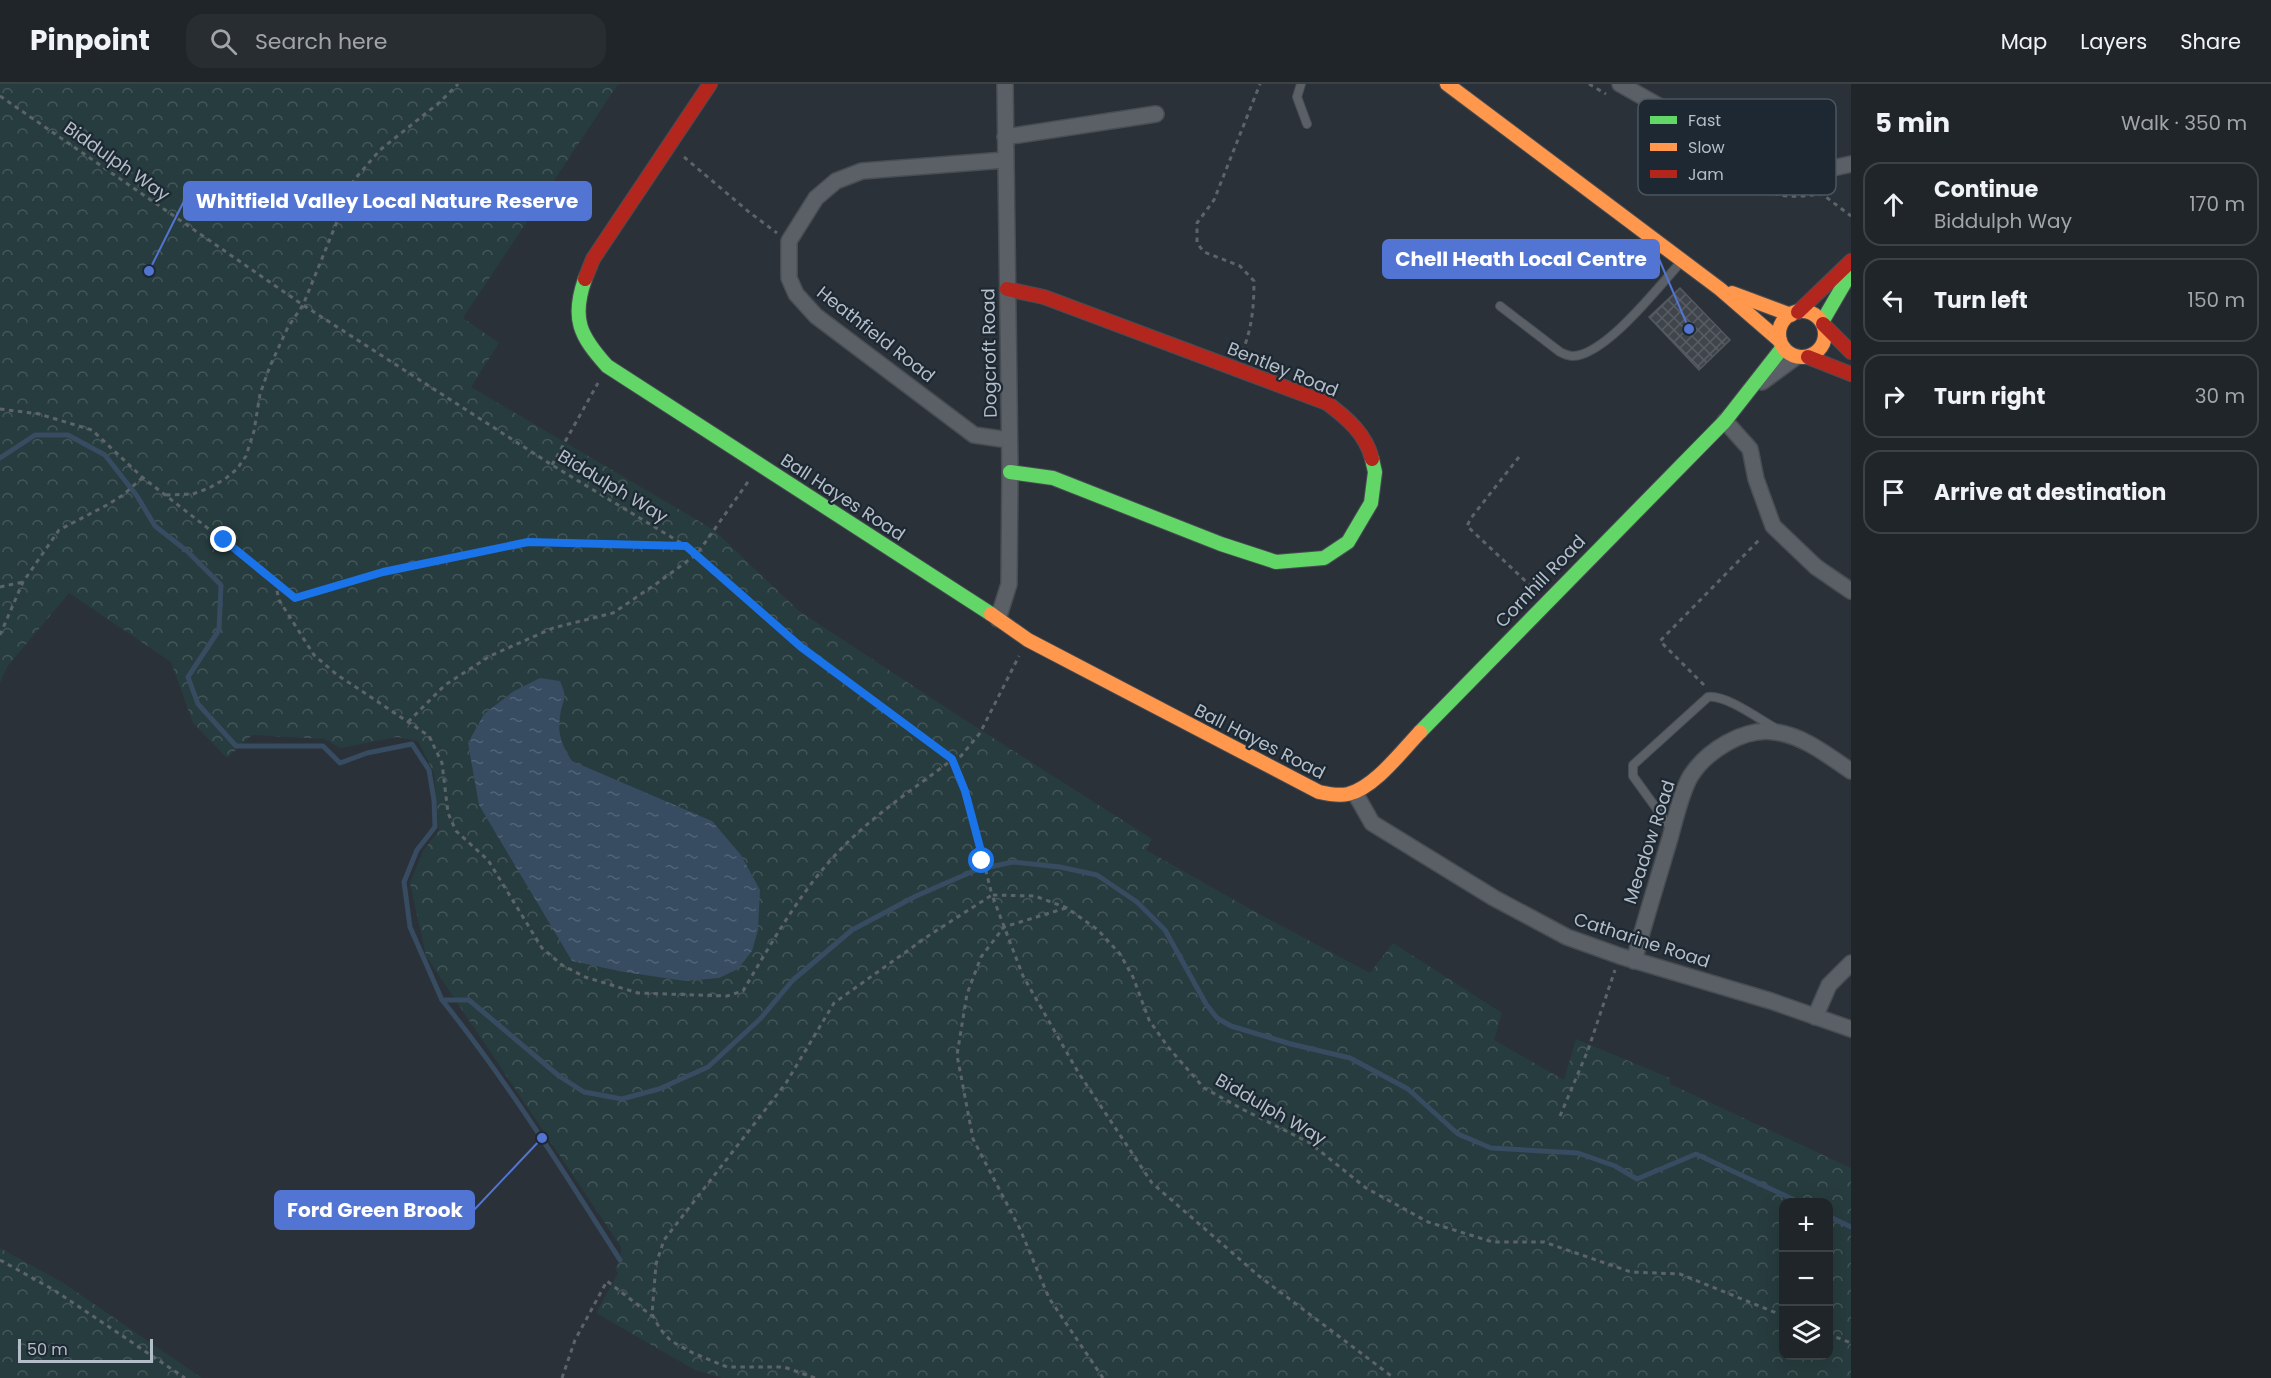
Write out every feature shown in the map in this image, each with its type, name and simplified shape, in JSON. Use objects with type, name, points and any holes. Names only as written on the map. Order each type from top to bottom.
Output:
[{"type":"street","name":"Ball Hayes Road","points":[[710,84],[593,259],[582,283],[578,303],[579,322],[585,339],[607,366],[1028,640],[1319,792],[1338,797],[1355,793]]},
{"type":"street","name":"Dogcroft Road","points":[[998,619],[1009,584],[1010,472],[1005,84]]},
{"type":"street","points":[[1447,84],[1720,289],[1782,344],[1802,357],[1851,374]]},
{"type":"street","points":[[1620,84],[1646,99]]},
{"type":"street","points":[[1005,137],[1156,114]]},
{"type":"street","points":[[789,241],[816,198],[836,181],[862,171],[1005,160]]},
{"type":"street","points":[[1836,167],[1851,164]]},
{"type":"street","name":"Heathfield Road","points":[[789,241],[789,278],[796,294],[816,316],[974,435],[1009,440]]},
{"type":"street","points":[[1782,344],[1781,327],[1851,261]]},
{"type":"street","points":[[1802,357],[1816,354],[1823,345],[1826,337],[1823,323],[1851,272]]},
{"type":"street","name":"Bentley Road","points":[[1007,289],[1044,297],[1327,403],[1351,421],[1370,450],[1375,472],[1371,503],[1348,542],[1324,558],[1276,562],[1221,544],[1053,478],[1010,472]]},
{"type":"street","points":[[1720,289],[1794,313],[1812,313],[1851,352]]},
{"type":"street","name":"Cornhill Road","points":[[1355,793],[1373,780],[1725,421],[1782,344]]},
{"type":"street","name":"Cornhill Road","points":[[1748,392],[1802,357]]},
{"type":"street","points":[[1725,421],[1750,449],[1756,478],[1773,526],[1816,567],[1851,591]]},
{"type":"street","name":"Meadow Road","points":[[1627,959],[1690,778],[1708,756],[1728,743],[1754,732],[1775,732],[1805,740],[1851,771]]},
{"type":"street","name":"Catharine Road","points":[[1355,793],[1372,823],[1494,898],[1567,937],[1627,959],[1771,1002],[1851,1029]]},
{"type":"street","points":[[1815,1017],[1829,985],[1851,963]]},
{"type":"lane","points":[[1301,84],[1297,97],[1307,124]]},
{"type":"lane","points":[[1500,306],[1560,352],[1571,357],[1583,354],[1608,340],[1682,261]]},
{"type":"lane","points":[[1672,830],[1633,776],[1633,765],[1708,698],[1716,696],[1725,700],[1787,735]]},
{"type":"path","points":[[166,495],[193,494],[209,488],[225,480],[242,463],[254,431],[260,394],[270,366],[288,327],[303,305],[354,180],[380,150],[440,102],[458,84]]},
{"type":"path","points":[[1235,368],[1246,342],[1254,304],[1254,281],[1240,266],[1204,252],[1197,243],[1197,223],[1214,200],[1260,84]]},
{"type":"path","name":"Biddulph Way","points":[[0,96],[303,305],[552,465],[686,546],[801,647],[952,759]]},
{"type":"path","points":[[670,144],[749,212],[789,241]]},
{"type":"path","points":[[1823,195],[1851,216]]},
{"type":"path","points":[[552,465],[607,366]]},
{"type":"path","points":[[0,409],[39,414],[92,430],[140,479],[166,495],[295,598],[383,572],[528,542],[686,546]]},
{"type":"path","points":[[1519,457],[1467,526],[1547,602]]},
{"type":"path","points":[[408,722],[445,685],[490,656],[552,628],[613,613],[697,554],[759,465]]},
{"type":"path","points":[[0,635],[23,582],[59,530],[123,495],[140,479]]},
{"type":"path","points":[[1711,697],[1708,690],[1660,641],[1773,526]]},
{"type":"path","points":[[0,587],[23,582]]},
{"type":"path","points":[[275,582],[279,600],[314,655],[336,674],[429,736],[442,763],[448,813],[456,831],[488,860],[542,948],[562,965],[585,977],[638,993],[727,996],[743,991],[804,891],[840,850],[888,808],[952,759],[962,756],[980,733],[1028,640]]},
{"type":"path","points":[[952,759],[970,808],[992,895],[1023,976],[1072,1062],[1152,1183],[1259,1276],[1394,1378]]},
{"type":"path","points":[[653,1317],[656,1264],[664,1240],[786,1083],[834,1003],[931,934],[992,895]]},
{"type":"path","name":"Biddulph Way","points":[[992,895],[1035,896],[1067,908],[1098,930],[1120,954],[1134,977],[1149,1020],[1168,1047],[1204,1088],[1310,1143],[1366,1188],[1428,1222],[1493,1242],[1544,1242],[1631,1272],[1680,1274],[1779,1314]]},
{"type":"path","points":[[1067,908],[1004,927],[981,957],[971,985],[957,1055],[973,1139],[1020,1229],[1049,1298],[1103,1378]]},
{"type":"path","points":[[1560,1116],[1627,959]]},
{"type":"path","points":[[0,1260],[54,1290],[185,1378]]},
{"type":"path","points":[[562,1378],[575,1340],[607,1281],[653,1317],[671,1341],[710,1360],[727,1366],[784,1367],[815,1378]]},
{"type":"path","points":[[1833,1336],[1851,1343]]},
{"type":"green space","points":[[0,84],[618,84],[463,318],[499,343],[471,387],[714,530],[799,611],[1152,839],[1146,850],[1370,973],[1393,943],[1502,1013],[1494,1040],[1564,1080],[1576,1039],[1670,1078],[1670,1084],[1851,1168],[1851,1378],[723,1378],[695,1370],[596,1313],[618,1273],[615,1268],[620,1260],[621,1247],[426,956],[410,883],[423,851],[439,830],[434,773],[418,741],[397,737],[341,748],[324,739],[252,735],[227,758],[193,723],[171,662],[69,593],[7,667],[0,683]]},
{"type":"green space","points":[[0,1248],[62,1282],[202,1378],[0,1378]]},
{"type":"water","points":[[540,678],[560,681],[563,688],[559,729],[563,745],[572,761],[712,821],[741,855],[760,890],[758,930],[752,951],[738,969],[719,978],[685,981],[572,961],[479,805],[468,743],[484,714],[514,691]]},
{"type":"building","points":[[1680,288],[1730,340],[1699,370],[1649,317]]},
{"type":"waterway","points":[[0,458],[35,435],[68,435],[105,455],[137,496],[155,526],[187,551],[221,585],[219,630],[188,677],[198,704],[236,746],[323,746],[340,763],[367,753],[412,744],[429,770],[434,800],[435,827],[417,850],[404,882],[410,927],[442,1000],[469,1000],[559,1076],[584,1092],[622,1099],[659,1089],[708,1067],[760,1019],[793,980],[852,930],[916,896],[976,870],[1013,862],[1060,867],[1097,875],[1137,902],[1165,930],[1206,1004],[1217,1018],[1231,1026],[1291,1044],[1350,1058],[1408,1089],[1458,1134],[1491,1148],[1578,1153],[1615,1166],[1637,1179],[1696,1154],[1790,1198]]},
{"type":"waterway","points":[[442,1000],[512,1095],[620,1260]]},
{"type":"waterway","points":[[1833,1218],[1851,1227]]},
{"type":"traffic: fast","points":[[1822,322],[1851,272]]},
{"type":"traffic: fast","points":[[585,279],[579,305],[581,326],[584,336],[607,366],[991,614]]},
{"type":"traffic: fast","points":[[1420,732],[1725,421],[1783,347]]},
{"type":"traffic: fast","points":[[1010,472],[1053,478],[1221,544],[1276,562],[1324,558],[1348,542],[1371,503],[1375,472],[1372,459]]},
{"type":"traffic: slow","points":[[1447,84],[1720,289],[1780,341]]},
{"type":"traffic: slow","points":[[1732,293],[1791,315]]},
{"type":"traffic: slow","points":[[1802,311],[1818,318],[1825,334],[1818,350],[1802,357],[1786,350],[1779,334],[1786,318],[1802,311]]},
{"type":"traffic: slow","points":[[991,614],[1028,640],[1319,792],[1341,795],[1358,790],[1387,768],[1420,732]]},
{"type":"traffic: jam","points":[[585,279],[593,259],[710,84]]},
{"type":"traffic: jam","points":[[1798,312],[1851,261]]},
{"type":"traffic: jam","points":[[1007,289],[1044,297],[1327,403],[1360,434],[1372,459]]},
{"type":"traffic: jam","points":[[1823,324],[1851,352]]},
{"type":"traffic: jam","points":[[1808,357],[1851,374]]},
{"type":"place","name":"Whitfield Valley Local Nature Reserve","points":[[149,271]]},
{"type":"place","name":"Chell Heath Local Centre","points":[[1689,329]]},
{"type":"place","name":"Ford Green Brook","points":[[542,1138]]},
{"type":"route","points":[[224,540],[295,598],[383,572],[528,542],[686,546],[801,647],[952,759],[970,808],[982,861]]}]
